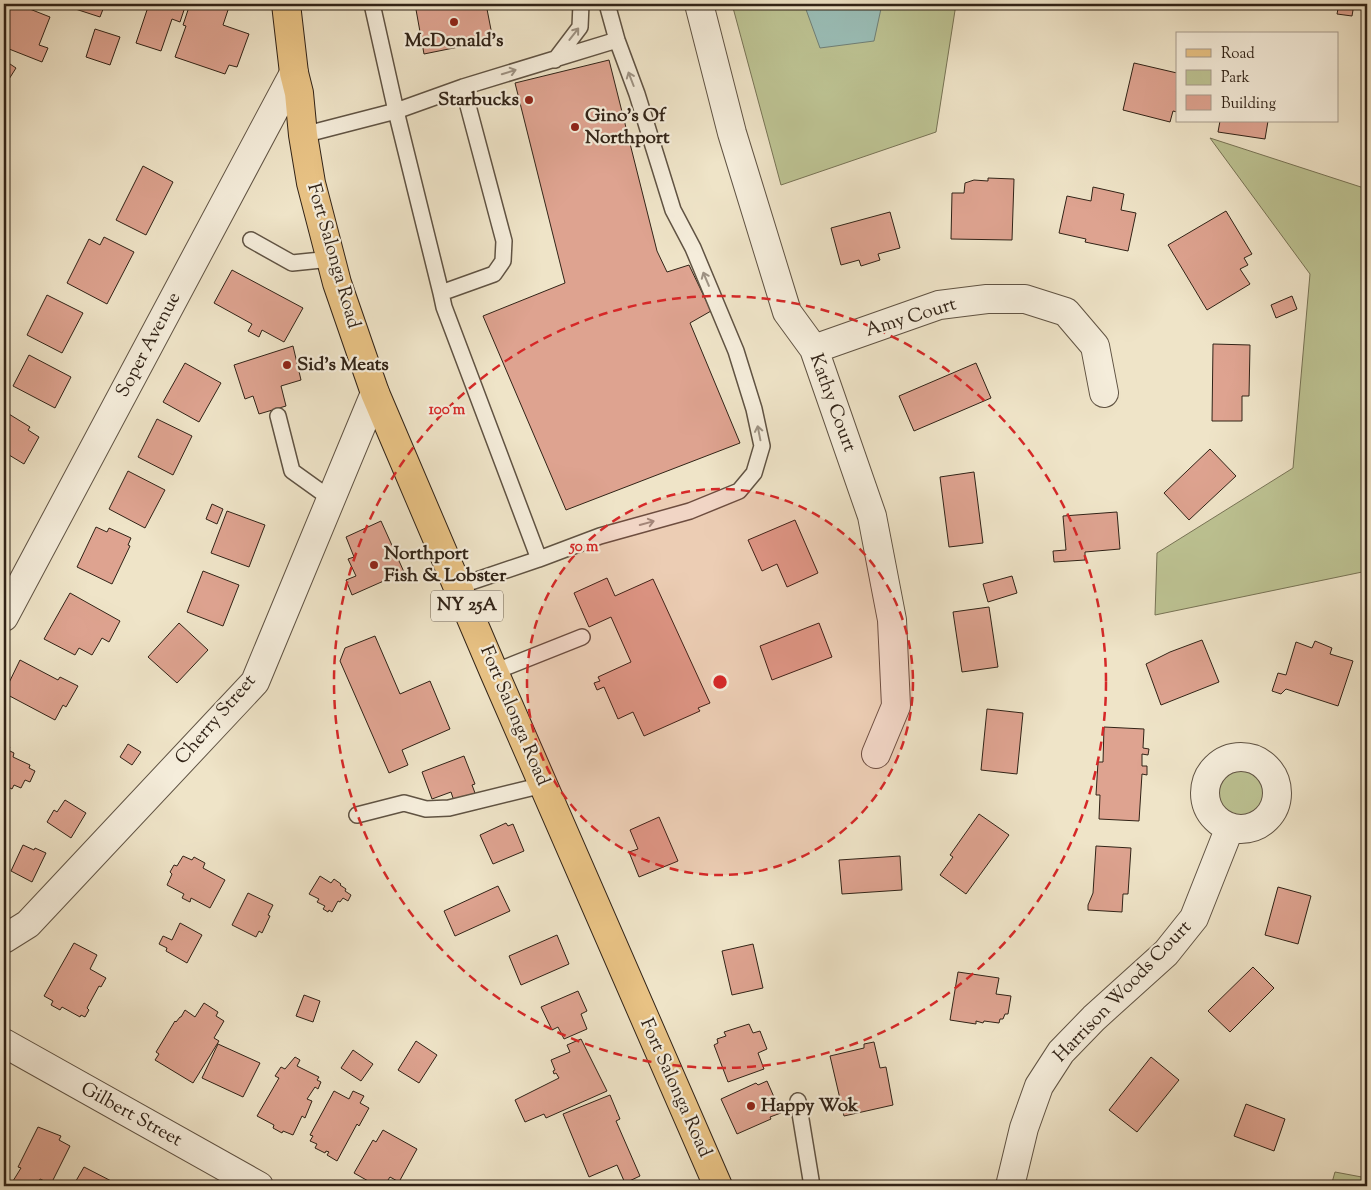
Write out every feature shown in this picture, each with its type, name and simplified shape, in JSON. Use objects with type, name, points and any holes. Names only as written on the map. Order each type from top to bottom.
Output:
[{"type":"main road","name":"Fort Salonga Road","points":[[286,4],[294,73],[299,94],[303,135],[311,183],[337,284],[375,393],[494,672],[718,1186]]},
{"type":"street","name":"Kathy Court","points":[[699,4],[732,133],[787,312],[814,349],[872,516],[892,620],[896,706],[876,754]]},
{"type":"street","name":"Soper Avenue","points":[[4,617],[294,73]]},
{"type":"street","name":"Amy Court","points":[[814,349],[939,305],[987,299],[1025,299],[1066,312],[1095,346],[1104,393]]},
{"type":"street","name":"Cherry Street","points":[[4,939],[28,924],[255,682],[375,393]]},
{"type":"street","name":"Harrison Woods Court","points":[[1010,1186],[1024,1128],[1039,1086],[1061,1052],[1094,1018],[1166,953],[1194,918],[1230,827]]},
{"type":"street","name":"Gilbert Street","points":[[4,1043],[259,1186]]},
{"type":"lane","points":[[372,4],[444,307],[539,559]]},
{"type":"lane","points":[[554,60],[580,27],[581,4]]},
{"type":"lane","points":[[458,586],[600,536],[690,511],[738,491],[754,473],[762,446],[754,409],[736,351],[696,257],[673,210],[607,4]]},
{"type":"lane","points":[[303,135],[396,111],[462,87],[617,40]]},
{"type":"lane","points":[[441,293],[494,274],[503,261],[504,241],[462,87]]},
{"type":"lane","points":[[251,240],[292,263],[331,259]]},
{"type":"lane","points":[[278,416],[292,470],[331,499]]},
{"type":"lane","points":[[494,672],[582,636]]},
{"type":"lane","points":[[357,815],[404,803],[426,809],[449,808],[543,785]]},
{"type":"lane","points":[[798,1101],[812,1186]]},
{"type":"green space","points":[[732,4],[956,4],[936,132],[781,185]]},
{"type":"green space","points":[[1210,138],[1367,189],[1367,571],[1155,615],[1157,553],[1293,468],[1310,274]]},
{"type":"green space","points":[[1235,763],[1247,763],[1262,771],[1270,786],[1270,798],[1262,813],[1247,821],[1235,821],[1220,813],[1212,798],[1212,786],[1220,771]]},
{"type":"green space","points":[[1335,1172],[1367,1178],[1367,1186],[1331,1186]]},
{"type":"water","points":[[804,4],[882,4],[874,41],[820,48]]},
{"type":"building","points":[[9,4],[17,4],[50,17],[39,45],[48,48],[42,62],[4,47],[4,17]]},
{"type":"building","points":[[60,4],[105,4],[100,17]]},
{"type":"building","points":[[149,4],[186,4],[180,22],[172,19],[161,51],[136,43]]},
{"type":"building","points":[[190,4],[230,4],[223,25],[249,34],[237,67],[229,65],[225,74],[175,57],[186,26],[183,25]]},
{"type":"building","name":"McDonald's","points":[[415,4],[486,4],[493,40],[424,54]]},
{"type":"building","points":[[1339,4],[1354,4],[1352,16],[1337,14]]},
{"type":"building","points":[[95,29],[120,37],[110,65],[86,57]]},
{"type":"building","points":[[4,60],[16,68],[4,87]]},
{"type":"building","points":[[609,60],[657,251],[667,272],[689,265],[711,311],[690,323],[740,443],[566,510],[483,316],[565,283],[515,83]]},
{"type":"building","points":[[1134,63],[1176,73],[1176,112],[1173,111],[1170,122],[1123,110]]},
{"type":"building","points":[[4,90],[9,93],[4,99]]},
{"type":"building","points":[[1220,122],[1268,122],[1265,139],[1218,132]]},
{"type":"building","points":[[143,166],[173,182],[146,235],[116,220]]},
{"type":"building","points":[[988,178],[1014,179],[1012,240],[951,239],[952,193],[964,193],[965,183],[974,180],[988,181]]},
{"type":"building","points":[[1093,187],[1124,194],[1121,210],[1136,213],[1128,251],[1085,242],[1086,239],[1059,233],[1067,196],[1091,201]]},
{"type":"building","points":[[1226,211],[1252,254],[1244,258],[1248,265],[1240,269],[1250,284],[1207,310],[1168,245]]},
{"type":"building","points":[[890,212],[900,248],[878,254],[880,260],[861,266],[859,260],[841,265],[831,228]]},
{"type":"building","points":[[104,237],[134,252],[107,304],[67,283],[89,239],[100,245]]},
{"type":"building","points":[[232,270],[303,308],[284,342],[262,330],[259,337],[248,331],[252,324],[214,303]]},
{"type":"building","points":[[47,295],[83,313],[62,353],[27,335]]},
{"type":"building","points":[[1292,296],[1297,309],[1276,318],[1271,305]]},
{"type":"building","points":[[1213,344],[1250,345],[1249,396],[1242,396],[1242,421],[1212,421]]},
{"type":"building","points":[[293,346],[301,380],[281,386],[286,406],[259,414],[253,396],[245,399],[234,365]]},
{"type":"building","points":[[29,355],[71,377],[55,408],[13,386]]},
{"type":"building","points":[[185,363],[221,383],[199,422],[163,402]]},
{"type":"building","points":[[976,363],[991,398],[914,431],[899,396]]},
{"type":"building","points":[[4,411],[30,427],[28,430],[39,437],[24,464],[4,452]]},
{"type":"building","points":[[157,419],[192,436],[173,475],[138,457]]},
{"type":"building","points":[[1210,449],[1236,476],[1189,520],[1164,493]]},
{"type":"building","points":[[128,471],[165,490],[145,528],[109,509]]},
{"type":"building","points":[[974,472],[983,543],[949,547],[940,477]]},
{"type":"building","points":[[212,504],[223,509],[217,524],[206,519]]},
{"type":"building","points":[[227,511],[265,525],[249,567],[211,553]]},
{"type":"building","points":[[1117,512],[1120,549],[1085,552],[1085,560],[1054,562],[1053,551],[1066,550],[1063,516]]},
{"type":"building","points":[[795,520],[818,573],[787,587],[777,564],[762,571],[748,540]]},
{"type":"building","points":[[381,521],[404,572],[352,595],[346,580],[356,576],[348,559],[354,557],[346,537]]},
{"type":"building","points":[[96,527],[107,532],[109,528],[131,538],[128,545],[130,546],[112,584],[77,567]]},
{"type":"building","points":[[203,571],[239,585],[223,626],[187,612]]},
{"type":"building","points":[[1012,576],[1017,593],[988,602],[983,584]]},
{"type":"building","points":[[607,578],[615,596],[653,579],[710,703],[698,708],[700,711],[644,736],[633,712],[618,719],[604,687],[597,690],[594,683],[600,681],[598,677],[631,662],[611,617],[589,627],[574,593]]},
{"type":"building","points":[[70,593],[120,621],[109,642],[102,638],[92,655],[79,648],[75,655],[44,639]]},
{"type":"building","points":[[989,607],[998,667],[962,672],[953,612]]},
{"type":"building","points":[[179,623],[208,650],[177,683],[148,657]]},
{"type":"building","points":[[819,623],[832,657],[772,680],[760,646]]},
{"type":"building","points":[[375,636],[400,694],[430,681],[450,729],[402,750],[408,765],[389,773],[340,661],[345,648]]},
{"type":"building","points":[[1202,640],[1219,682],[1161,705],[1146,664],[1170,652]]},
{"type":"building","points":[[1315,641],[1332,648],[1330,654],[1353,661],[1338,706],[1286,689],[1281,694],[1272,691],[1278,673],[1286,675],[1296,642],[1312,648]]},
{"type":"building","points":[[20,660],[58,680],[60,677],[78,686],[66,707],[63,705],[55,720],[4,693]]},
{"type":"building","points":[[987,709],[1023,713],[1017,774],[981,770]]},
{"type":"building","points":[[1104,727],[1144,729],[1143,748],[1149,749],[1148,755],[1142,754],[1142,766],[1147,766],[1147,775],[1142,774],[1139,821],[1099,819],[1100,795],[1096,795],[1098,762],[1103,762]]},
{"type":"building","points":[[4,744],[10,747],[8,750],[14,753],[13,757],[30,765],[29,768],[35,771],[30,782],[25,780],[21,788],[14,785],[12,789],[4,785]]},
{"type":"building","points":[[128,744],[141,752],[132,765],[120,757]]},
{"type":"building","points":[[464,756],[475,784],[472,785],[475,793],[454,801],[451,792],[432,799],[422,772]]},
{"type":"building","points":[[65,800],[86,813],[71,838],[47,822],[54,810],[57,812]]},
{"type":"building","points":[[979,814],[1009,835],[966,894],[940,875],[953,857],[950,855]]},
{"type":"building","points":[[659,817],[678,861],[639,877],[629,852],[638,849],[630,830]]},
{"type":"building","points":[[506,823],[508,826],[513,824],[524,851],[493,864],[480,835]]},
{"type":"building","points":[[23,845],[46,853],[32,882],[11,871]]},
{"type":"building","points":[[1096,846],[1131,848],[1128,894],[1123,894],[1122,912],[1088,910],[1093,893]]},
{"type":"building","points":[[183,856],[192,860],[194,857],[205,863],[203,868],[225,880],[210,908],[191,898],[190,902],[182,898],[184,894],[167,885],[172,874],[170,872],[174,865],[177,866]]},
{"type":"building","points":[[900,856],[902,890],[842,894],[839,860]]},
{"type":"building","points":[[320,876],[331,883],[334,879],[351,895],[348,901],[343,898],[340,902],[338,901],[332,912],[323,909],[325,906],[317,902],[319,899],[309,894]]},
{"type":"building","points":[[498,886],[510,911],[455,936],[444,911]]},
{"type":"building","points":[[1278,887],[1311,896],[1298,944],[1265,935]]},
{"type":"building","points":[[248,893],[273,905],[262,933],[259,931],[256,937],[232,925]]},
{"type":"building","points":[[180,923],[202,935],[187,963],[166,951],[167,948],[159,944],[163,936],[172,940]]},
{"type":"building","points":[[557,935],[569,964],[521,985],[509,956]]},
{"type":"building","points":[[74,943],[97,955],[90,969],[106,978],[101,987],[99,986],[87,1008],[89,1010],[85,1017],[81,1015],[80,1017],[62,1007],[60,1010],[51,1005],[53,1001],[44,996]]},
{"type":"building","points":[[753,944],[763,988],[732,995],[722,951]]},
{"type":"building","points":[[1253,967],[1274,988],[1230,1032],[1208,1011]]},
{"type":"building","points":[[958,972],[999,978],[996,994],[1011,996],[1008,1014],[1005,1014],[1003,1019],[1000,1019],[999,1023],[976,1021],[976,1024],[950,1020]]},
{"type":"building","points":[[578,991],[587,1011],[581,1014],[587,1029],[564,1039],[558,1027],[552,1030],[541,1007]]},
{"type":"building","points":[[304,995],[320,1001],[313,1022],[296,1016]]},
{"type":"building","points":[[204,1003],[218,1012],[216,1016],[224,1021],[214,1038],[219,1041],[193,1083],[155,1060],[159,1054],[156,1052],[175,1021],[181,1017],[185,1010],[195,1017]]},
{"type":"building","points":[[749,1024],[753,1033],[760,1031],[767,1049],[758,1053],[764,1069],[728,1082],[714,1045],[718,1043],[717,1039],[726,1036],[724,1032]]},
{"type":"building","points":[[581,1039],[607,1091],[546,1118],[544,1114],[525,1122],[515,1100],[559,1078],[556,1073],[554,1074],[553,1071],[555,1070],[551,1060],[570,1052],[567,1045]]},
{"type":"building","points":[[416,1041],[437,1055],[419,1083],[398,1070]]},
{"type":"building","points":[[874,1042],[880,1068],[886,1067],[893,1105],[844,1116],[830,1056],[864,1048],[864,1044]]},
{"type":"building","points":[[218,1044],[260,1063],[243,1097],[202,1078]]},
{"type":"building","points":[[353,1050],[373,1064],[361,1081],[341,1068]]},
{"type":"building","points":[[295,1057],[300,1060],[297,1066],[319,1077],[317,1080],[321,1082],[318,1089],[315,1087],[307,1099],[312,1101],[305,1118],[302,1116],[293,1135],[283,1131],[282,1133],[273,1128],[274,1125],[257,1116],[279,1078],[275,1076],[281,1067],[285,1069]]},
{"type":"building","points":[[1151,1057],[1179,1080],[1137,1132],[1109,1110]]},
{"type":"building","name":"Happy Wok","points":[[767,1081],[781,1113],[737,1134],[721,1099],[756,1083],[758,1085]]},
{"type":"building","points":[[334,1091],[349,1099],[353,1091],[364,1096],[360,1103],[369,1108],[359,1126],[357,1124],[337,1161],[327,1155],[329,1152],[326,1151],[325,1153],[315,1148],[317,1144],[310,1141],[313,1136],[310,1135]]},
{"type":"building","points":[[610,1095],[620,1119],[616,1121],[640,1176],[625,1183],[617,1165],[589,1177],[563,1114]]},
{"type":"building","points":[[1246,1104],[1285,1119],[1274,1151],[1234,1136]]},
{"type":"building","points":[[38,1127],[61,1136],[59,1140],[70,1146],[51,1184],[40,1179],[38,1183],[34,1181],[30,1186],[24,1186],[13,1181],[21,1168],[18,1167]]},
{"type":"building","points":[[383,1130],[417,1149],[399,1182],[390,1177],[384,1186],[377,1186],[354,1173],[373,1140],[376,1142]]},
{"type":"building","points":[[84,1167],[121,1186],[73,1186]]},
{"type":"building","points":[[1086,1182],[1102,1186],[1085,1186]]},
{"type":"place","name":"McDonald's","points":[[454,22]]},
{"type":"place","name":"Starbucks","points":[[529,100]]},
{"type":"place","name":"Gino's Of Northport","points":[[575,127]]},
{"type":"place","name":"Sid's Meats","points":[[287,365]]},
{"type":"place","name":"Northport Fish & Lobster","points":[[374,565]]},
{"type":"place","name":"Happy Wok","points":[[751,1106]]}]
